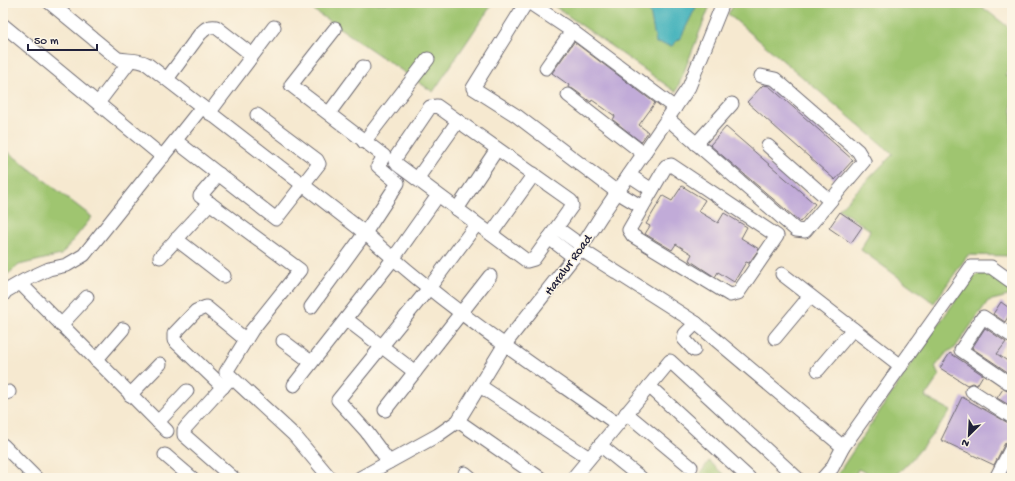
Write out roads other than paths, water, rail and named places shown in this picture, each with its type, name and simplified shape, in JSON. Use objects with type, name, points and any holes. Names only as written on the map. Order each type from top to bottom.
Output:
[{"type":"street","points":[[50,3],[118,59],[130,62],[138,60],[147,64],[365,233],[393,259],[461,313],[617,424]]},
{"type":"street","points":[[526,3],[473,88],[502,106],[617,192],[642,207]]},
{"type":"street","points":[[530,3],[572,31],[675,108]]},
{"type":"street","name":"Haralur Road","points":[[360,478],[438,435],[458,421],[505,344],[579,251],[617,192],[689,87],[723,3]]},
{"type":"street","points":[[3,25],[163,157]]},
{"type":"street","points":[[167,79],[200,34],[211,26],[216,27],[252,55]]},
{"type":"street","points":[[3,295],[20,283],[49,269],[67,265],[84,255],[176,141],[206,110],[274,27]]},
{"type":"street","points":[[311,307],[365,233],[398,183],[378,166],[384,156],[291,85],[335,29]]},
{"type":"street","points":[[546,68],[572,31]]},
{"type":"street","points":[[364,142],[428,59]]},
{"type":"street","points":[[98,103],[130,62]]},
{"type":"street","points":[[329,113],[364,67]]},
{"type":"street","points":[[668,119],[796,230],[805,231],[864,161],[858,151],[775,79],[761,76]]},
{"type":"street","points":[[568,95],[644,154]]},
{"type":"street","points":[[696,144],[732,104]]},
{"type":"street","points":[[437,106],[458,121],[572,201],[573,204],[553,233],[530,261],[457,209],[395,161],[396,156],[430,107],[437,106]]},
{"type":"street","points":[[176,141],[276,219],[320,164],[317,160],[257,115]]},
{"type":"street","points":[[417,179],[458,121]]},
{"type":"street","points":[[768,146],[830,201]]},
{"type":"street","points":[[457,209],[497,148]]},
{"type":"street","points":[[671,165],[777,236],[738,293],[730,295],[633,236],[629,230],[652,190],[666,166],[671,165]]},
{"type":"street","points":[[219,174],[200,196],[300,270],[246,340],[226,372],[294,436],[330,478]]},
{"type":"street","points":[[491,234],[534,174]]},
{"type":"street","points":[[629,175],[652,190]]},
{"type":"street","points":[[294,384],[393,259],[434,201]]},
{"type":"street","points":[[160,257],[210,203]]},
{"type":"street","points":[[389,462],[366,432],[338,400],[429,288],[473,229]]},
{"type":"street","points":[[553,233],[579,251],[696,323],[843,447]]},
{"type":"street","points":[[176,239],[224,276]]},
{"type":"street","points":[[823,478],[832,468],[843,447],[971,267],[991,267],[1012,282]]},
{"type":"street","points":[[782,274],[901,366]]},
{"type":"street","points":[[385,410],[490,276]]},
{"type":"street","points":[[20,283],[162,427],[188,391]]},
{"type":"street","points":[[775,338],[810,296]]},
{"type":"street","points":[[61,325],[87,297]]},
{"type":"street","points":[[223,387],[174,340],[174,334],[196,311],[206,307],[246,340]]},
{"type":"street","points":[[1012,336],[983,317],[961,350],[1012,386]]},
{"type":"street","points":[[346,319],[415,372]]},
{"type":"street","points":[[694,350],[684,339],[685,334],[696,323]]},
{"type":"street","points":[[96,360],[123,329]]},
{"type":"street","points":[[818,370],[853,329]]},
{"type":"street","points":[[283,341],[311,362]]},
{"type":"street","points":[[575,477],[589,458],[670,361],[797,478]]},
{"type":"street","points":[[130,394],[160,364]]},
{"type":"street","points":[[232,377],[187,426],[184,430],[184,435],[233,478]]},
{"type":"street","points":[[480,386],[589,458]]},
{"type":"street","points":[[649,386],[749,478]]},
{"type":"street","points":[[972,391],[1012,417]]},
{"type":"street","points":[[626,413],[691,467]]},
{"type":"street","points":[[458,421],[540,478]]},
{"type":"street","points":[[3,445],[36,478]]},
{"type":"street","points":[[600,445],[641,478]]},
{"type":"street","points":[[996,478],[1012,447]]},
{"type":"street","points":[[165,455],[192,478]]},
{"type":"water","points":[[640,3],[698,3],[681,37],[672,46],[656,43],[650,12]]}]
